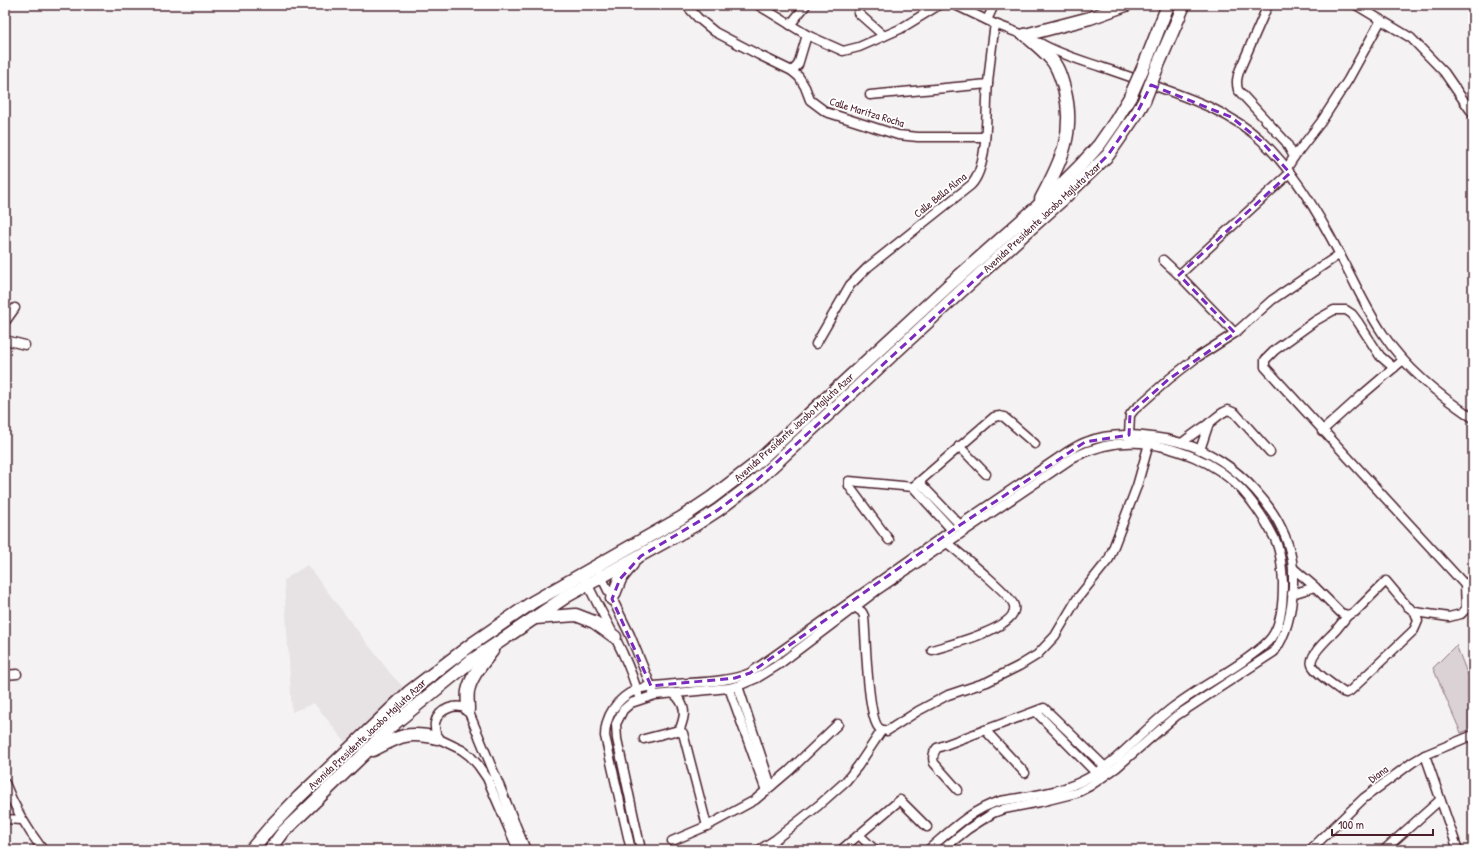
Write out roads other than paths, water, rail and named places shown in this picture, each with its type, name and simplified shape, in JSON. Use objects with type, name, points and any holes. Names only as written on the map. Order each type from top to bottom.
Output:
[{"type":"main road","points":[[1026,35],[1090,18],[1126,5]]},
{"type":"main road","name":"Avenida Presidente Jacobo Majluta Azar","points":[[270,850],[284,831],[390,727],[420,701],[471,661],[567,596],[588,585],[599,571],[711,498],[753,466],[1080,166],[1115,122],[1130,97],[1168,5]]},
{"type":"main road","name":"Avenida Presidente Jacobo Majluta Azar","points":[[251,850],[299,797],[409,692],[472,644],[533,602],[582,574],[599,571],[641,556],[718,510],[755,482],[1063,199],[1108,155],[1144,101],[1184,5]]},
{"type":"main road","points":[[1026,35],[1051,59],[1061,75],[1067,97],[1068,126],[1064,151],[1059,166],[1037,206]]},
{"type":"main road","points":[[612,599],[620,579],[629,567],[641,556]]},
{"type":"main road","points":[[534,618],[576,616],[594,622],[615,637]]},
{"type":"main road","points":[[468,710],[468,691],[477,669],[498,644]]},
{"type":"main road","points":[[363,755],[393,739],[410,734],[437,738]]},
{"type":"street","name":"Calle Maritza Rocha","points":[[686,5],[698,18],[716,32],[792,71],[800,77],[810,100],[826,112],[898,135],[918,137],[985,137]]},
{"type":"street","points":[[758,5],[790,25],[843,51],[860,47],[900,29],[939,5]]},
{"type":"street","points":[[790,25],[806,5]]},
{"type":"street","points":[[955,5],[995,24],[1026,35],[1063,54],[1192,99],[1231,118],[1262,141],[1288,170],[1308,200],[1340,254],[1383,334],[1403,360],[1422,379],[1448,401],[1473,418]]},
{"type":"street","points":[[987,20],[994,5]]},
{"type":"street","points":[[1268,5],[1240,69],[1236,79],[1236,85],[1238,90],[1286,142],[1294,157]]},
{"type":"street","points":[[1356,5],[1411,38],[1422,48],[1444,72],[1473,114]]},
{"type":"street","points":[[858,13],[884,36]]},
{"type":"street","points":[[1179,275],[1288,170],[1294,157],[1321,122],[1348,80],[1381,20]]},
{"type":"street","name":"Calle Bella Alma","points":[[816,344],[850,285],[868,267],[977,179],[985,137],[988,84],[995,24]]},
{"type":"street","points":[[792,71],[798,65],[807,34]]},
{"type":"street","points":[[870,95],[988,84]]},
{"type":"street","points":[[1129,435],[1130,415],[1169,379],[1196,358],[1235,333],[1272,300],[1340,254]]},
{"type":"street","points":[[1163,260],[1235,333]]},
{"type":"street","points":[[5,322],[15,308]]},
{"type":"street","points":[[1394,368],[1380,356],[1358,322],[1352,314],[1346,310],[1334,310],[1315,321],[1275,350],[1265,360],[1265,367],[1322,431],[1465,585],[1466,607],[1464,612],[1449,617],[1415,612],[1407,606],[1386,582],[1355,612],[1348,615],[1316,652],[1312,659],[1312,664],[1315,669],[1343,692],[1346,693],[1350,691],[1414,630],[1418,621],[1415,612]]},
{"type":"street","points":[[5,340],[25,345]]},
{"type":"street","points":[[1322,431],[1403,360]]},
{"type":"street","points":[[1182,442],[1209,424],[1217,416],[1228,410],[1235,413],[1270,452]]},
{"type":"street","points":[[916,485],[994,417],[1004,417],[1035,444]]},
{"type":"street","points":[[1200,450],[1209,424]]},
{"type":"street","points":[[641,850],[617,739],[616,724],[623,710],[631,703],[655,695],[729,688],[757,678],[778,665],[855,607],[947,543],[963,528],[1067,452],[1086,442],[1110,436],[1129,435],[1150,440],[1202,461],[1226,474],[1254,502],[1278,545],[1282,564],[1283,596],[1280,614],[1272,637],[1263,646],[1232,669],[1195,691],[1172,708],[1105,767],[1096,773],[1078,783],[1047,793],[1001,801],[990,805],[966,818],[928,850]]},
{"type":"street","points":[[855,607],[862,612],[864,616],[871,713],[878,728],[882,730],[887,730],[948,695],[987,682],[1019,666],[1037,655],[1055,636],[1077,599],[1109,559],[1137,486],[1150,440]]},
{"type":"street","points":[[631,850],[605,736],[605,729],[608,719],[616,704],[628,694],[651,686],[735,678],[750,673],[952,530],[963,528],[1074,457],[1088,450],[1121,443],[1150,440],[1182,442],[1228,465],[1249,483],[1275,518],[1286,541],[1293,568],[1291,608],[1287,627],[1282,641],[1274,652],[1176,716],[1111,771],[1090,786],[1076,793],[1004,809],[993,813],[968,829],[942,850]]},
{"type":"street","points":[[959,446],[986,474]]},
{"type":"street","points":[[889,540],[849,486],[848,483],[851,480],[916,485],[963,528]]},
{"type":"street","points":[[916,485],[952,530]]},
{"type":"street","points":[[932,650],[980,635],[996,628],[1009,620],[1014,610],[1014,604],[997,586],[947,543]]},
{"type":"street","points":[[1293,568],[1341,613],[1348,615]]},
{"type":"street","points":[[599,571],[635,646],[655,695]]},
{"type":"street","points":[[582,574],[622,651],[640,699]]},
{"type":"street","points":[[1465,585],[1473,579]]},
{"type":"street","points":[[1292,594],[1315,587]]},
{"type":"street","points":[[622,651],[635,646]]},
{"type":"street","points":[[5,675],[17,674]]},
{"type":"street","points":[[738,686],[769,788]]},
{"type":"street","points":[[729,688],[769,788]]},
{"type":"street","points":[[673,693],[679,698],[684,709],[683,721],[679,731]]},
{"type":"street","points":[[518,850],[487,778],[478,765],[462,750],[437,738],[435,723],[443,710],[458,707],[468,710],[526,850]]},
{"type":"street","points":[[958,790],[934,763],[932,758],[938,748],[1044,708],[1105,767]]},
{"type":"street","points":[[1036,712],[1096,773]]},
{"type":"street","points":[[672,841],[707,826],[749,803],[769,788],[838,724]]},
{"type":"street","points":[[759,850],[776,839],[819,805],[846,781],[882,730]]},
{"type":"street","points":[[985,730],[1025,773]]},
{"type":"street","points":[[679,731],[684,737],[707,826]]},
{"type":"street","points":[[644,739],[679,731]]},
{"type":"street","name":"Diana","points":[[1310,850],[1364,798],[1413,762],[1425,755],[1473,734]]},
{"type":"street","points":[[1425,755],[1458,850]]},
{"type":"street","points":[[5,783],[22,820],[43,850]]},
{"type":"street","points":[[841,850],[900,800],[927,827]]},
{"type":"street","points":[[1384,850],[1440,800]]},
{"type":"street","points":[[5,819],[22,820]]},
{"type":"street","points":[[859,835],[875,850]]}]
